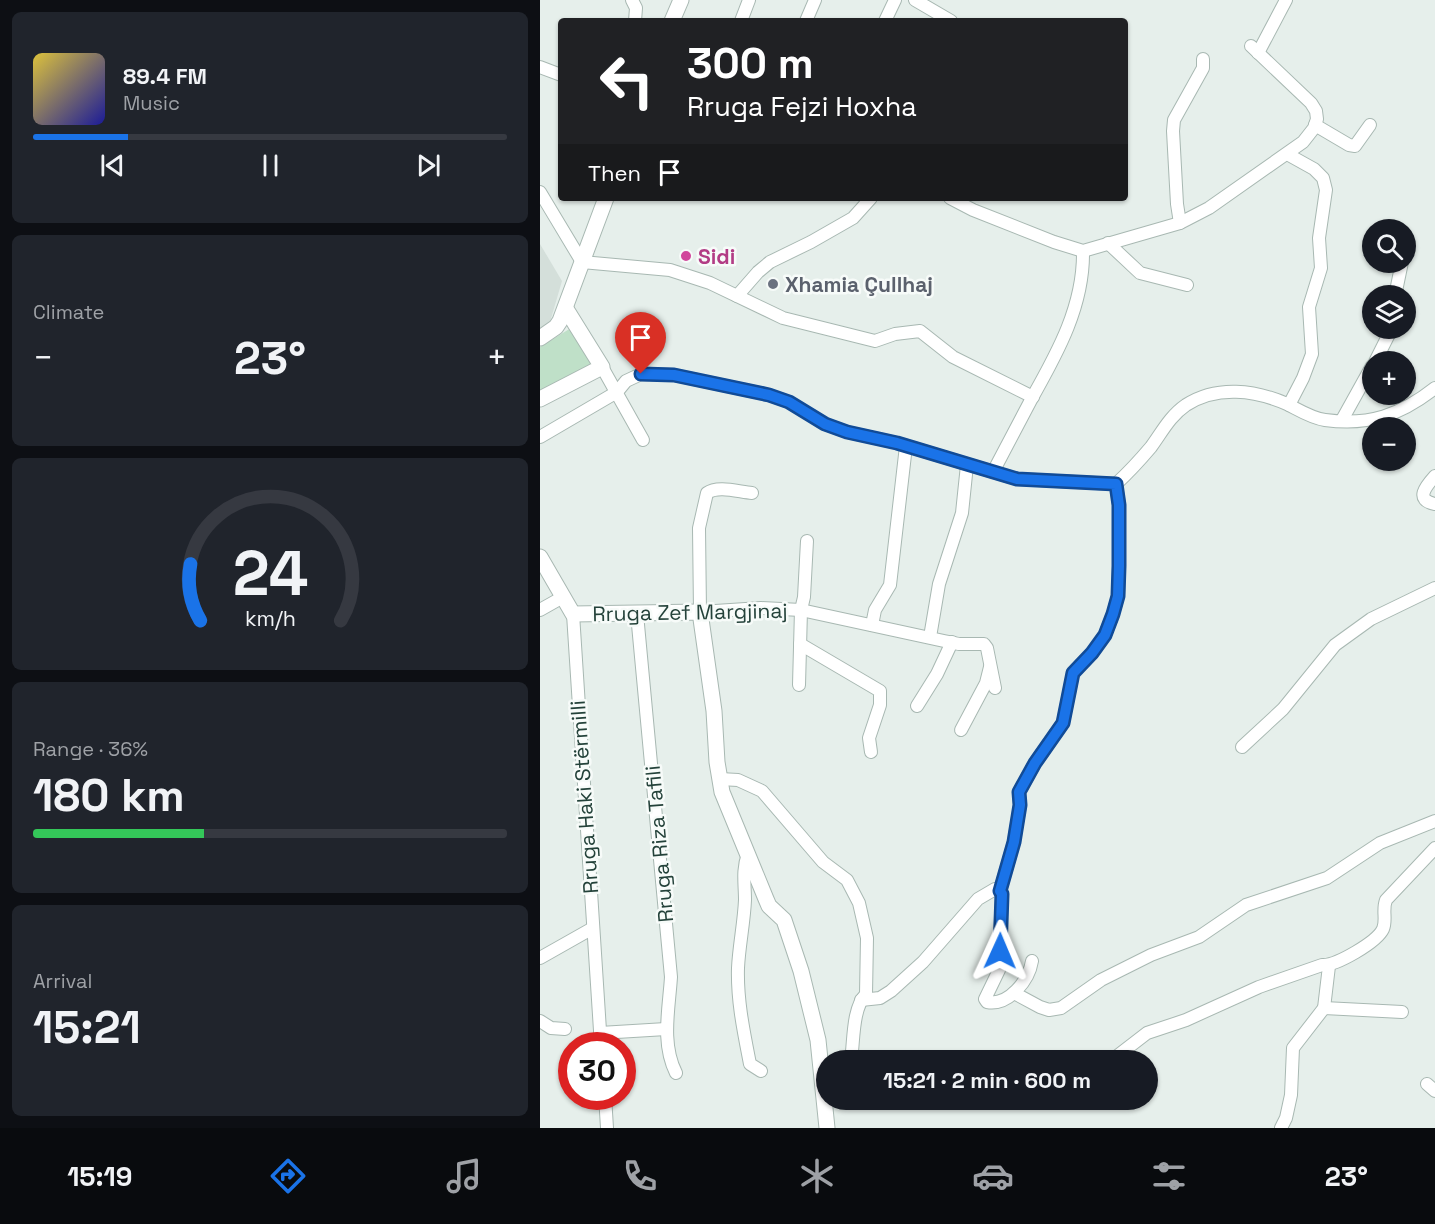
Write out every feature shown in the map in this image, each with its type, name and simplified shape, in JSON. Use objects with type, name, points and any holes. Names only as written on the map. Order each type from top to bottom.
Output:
[{"type":"street","points":[[632,0],[636,9],[635,18]]},
{"type":"street","points":[[673,18],[681,0]]},
{"type":"street","points":[[742,18],[749,0]]},
{"type":"street","points":[[807,18],[815,0]]},
{"type":"street","points":[[886,18],[895,0]]},
{"type":"street","points":[[915,0],[946,18]]},
{"type":"street","points":[[956,201],[1054,242],[1083,251],[1180,223],[1209,208],[1303,142],[1315,125],[1316,111],[1311,103],[1255,49],[1286,0]]},
{"type":"street","points":[[1180,223],[1174,120],[1203,68],[1203,59]]},
{"type":"street","points":[[540,67],[558,74]]},
{"type":"street","points":[[1315,125],[1349,146],[1355,146],[1370,125]]},
{"type":"street","points":[[1287,154],[1314,169],[1323,178],[1326,190],[1319,238],[1321,268],[1310,308],[1312,354],[1289,405]]},
{"type":"street","points":[[540,192],[582,262]]},
{"type":"street","points":[[540,338],[556,327],[566,309],[605,201]]},
{"type":"street","points":[[737,296],[770,262],[811,243],[854,218],[868,201]]},
{"type":"street","points":[[1108,243],[1140,273],[1187,285]]},
{"type":"street","points":[[993,472],[1055,358],[1073,315],[1083,267],[1083,251]]},
{"type":"street","points":[[582,262],[670,270],[710,283],[783,318],[875,341],[895,334],[920,331],[952,357],[1033,397]]},
{"type":"street","points":[[566,309],[617,392],[643,440]]},
{"type":"street","points":[[540,399],[602,367]]},
{"type":"street","points":[[540,437],[617,392],[626,381],[641,374],[674,375],[769,395],[789,402],[825,424],[847,432],[906,446],[1017,479],[1116,484],[1147,452],[1166,423],[1187,405],[1212,395],[1240,390],[1272,398],[1317,418],[1372,420],[1391,416],[1418,402],[1435,388]]},
{"type":"street","points":[[1342,420],[1362,384]]},
{"type":"street","points":[[872,625],[874,610],[890,585],[906,446]]},
{"type":"street","points":[[930,637],[939,584],[962,513],[968,465]]},
{"type":"street","points":[[1435,476],[1423,492],[1427,503],[1435,504]]},
{"type":"street","points":[[1032,961],[1028,977],[1014,993],[993,1003],[987,1002],[985,999],[999,970],[1002,896],[1000,891],[1014,842],[1020,805],[1019,792],[1035,763],[1063,723],[1073,673],[1105,635],[1118,596],[1119,505],[1116,484]]},
{"type":"street","points":[[752,493],[720,490],[710,490],[707,493],[699,528],[700,612],[714,711],[722,792],[766,899],[784,920],[796,951],[818,1040],[828,1128]]},
{"type":"street","points":[[799,685],[801,610],[804,597],[807,541]]},
{"type":"street","name":"Rruga Haki Stërmilli","points":[[540,557],[573,614],[600,1032]]},
{"type":"street","points":[[1242,747],[1282,709],[1335,645],[1371,619],[1431,592],[1435,588]]},
{"type":"street","points":[[540,610],[563,597]]},
{"type":"street","name":"Rruga Zef Margjinaj","points":[[573,614],[700,612],[761,608],[801,610],[952,642],[984,644],[990,663]]},
{"type":"street","name":"Rruga Riza Tafili","points":[[637,614],[671,977],[666,1029],[672,1064],[676,1072]]},
{"type":"street","points":[[917,706],[937,674],[952,642]]},
{"type":"street","points":[[800,644],[880,691],[880,705],[869,738],[871,752]]},
{"type":"street","points":[[990,663],[995,688]]},
{"type":"street","points":[[961,730],[986,683],[990,663]]},
{"type":"street","points":[[720,779],[738,780],[762,791],[824,862],[847,880],[854,892],[859,903],[867,938],[866,994],[861,1000],[853,1050]]},
{"type":"street","points":[[1014,993],[1049,1010],[1060,1008],[1101,980],[1151,955],[1199,937],[1246,905],[1327,878],[1380,843],[1435,820]]},
{"type":"street","points":[[1125,1050],[1147,1034],[1186,1020],[1258,987],[1322,965],[1329,966],[1354,952],[1380,934],[1385,921],[1386,900],[1435,848]]},
{"type":"street","points":[[748,854],[744,871],[745,900],[738,967],[742,1022],[750,1064],[761,1071]]},
{"type":"street","points":[[861,1000],[880,998],[891,991],[923,962],[978,899],[994,889],[1000,891]]},
{"type":"street","points":[[541,956],[593,928]]},
{"type":"street","points":[[1281,1128],[1286,1118],[1291,1095],[1293,1048],[1324,1008],[1329,966]]},
{"type":"street","points":[[1324,1008],[1402,1012]]},
{"type":"street","points":[[540,1021],[551,1028],[565,1029]]},
{"type":"street","points":[[636,1034],[666,1029]]},
{"type":"street","points":[[606,1110],[607,1128]]},
{"type":"shaded area","points":[[540,244],[562,281],[550,322],[540,329]]},
{"type":"green space","points":[[571,328],[594,365],[540,394],[540,347]]},
{"type":"place","name":"Sidi","points":[[686,256]]},
{"type":"place","name":"Xhamia Çullhaj","points":[[773,284]]},
{"type":"route","points":[[641,374],[674,375],[769,395],[789,402],[825,424],[847,432],[897,443],[1017,479],[1116,484],[1119,505],[1118,596],[1105,635],[1073,673],[1063,723],[1026,777],[1019,792],[1020,805],[1014,842],[1000,891],[1002,894],[1000,951]]}]
